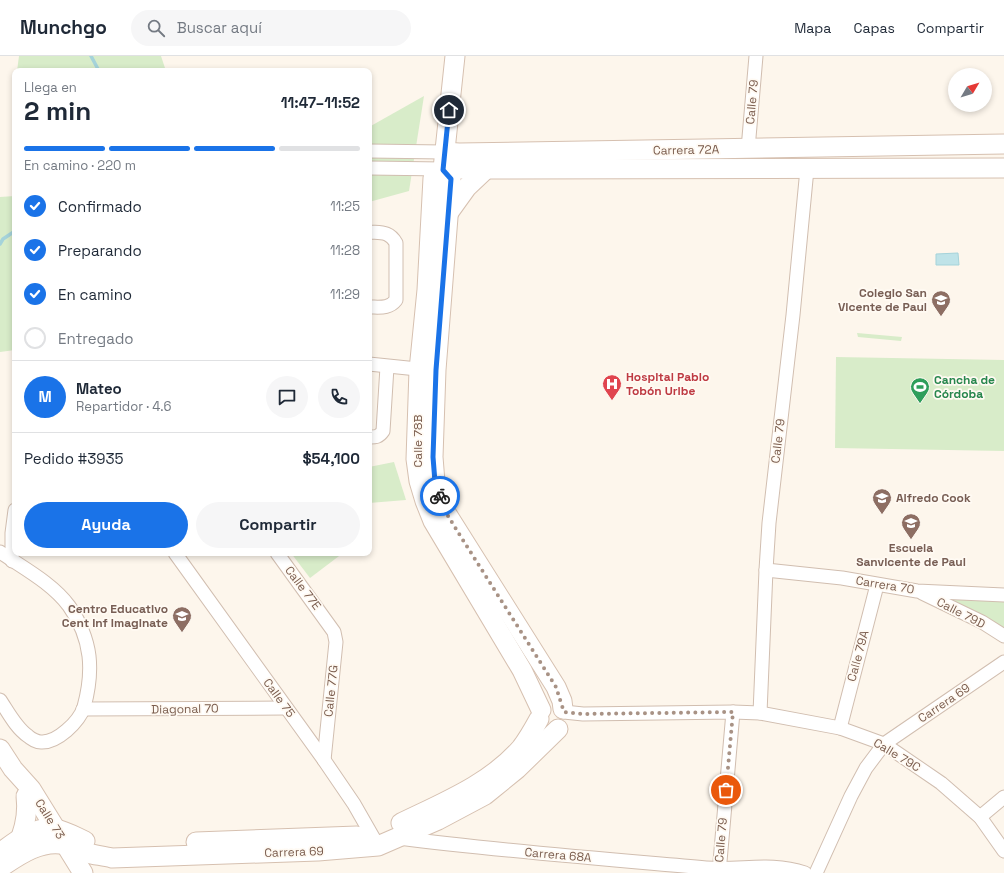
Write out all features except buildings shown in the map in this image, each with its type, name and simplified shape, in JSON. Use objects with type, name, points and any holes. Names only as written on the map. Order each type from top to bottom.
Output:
[{"type":"main road","name":"Calle 78B","points":[[455,56],[444,161],[451,179],[440,324],[428,370],[416,459],[419,481],[433,521],[522,670],[540,714]]},
{"type":"main road","points":[[447,123],[460,140],[476,153]]},
{"type":"main road","name":"Carrera 72A","points":[[444,161],[476,153],[1004,144]]},
{"type":"main road","points":[[893,145],[896,169]]},
{"type":"main road","name":"Calle 78B","points":[[444,161],[433,178],[427,290],[428,370],[435,482],[445,511],[556,687],[567,717]]},
{"type":"main road","name":"Carrera 72A","points":[[444,161],[485,170],[1004,168]]},
{"type":"main road","points":[[449,212],[467,187],[485,170]]},
{"type":"main road","points":[[427,290],[432,316],[440,324]]},
{"type":"main road","points":[[520,749],[528,725],[530,713],[522,670]]},
{"type":"main road","points":[[540,714],[543,726],[546,729],[554,730],[567,717]]},
{"type":"main road","name":"Carrera 69","points":[[55,836],[110,845],[375,841],[383,832],[474,786],[498,769],[520,749],[530,736],[540,714]]},
{"type":"main road","name":"Carrera 69","points":[[55,836],[88,853],[112,858],[318,851],[397,838],[438,820],[486,795],[517,769],[567,717]]},
{"type":"main road","name":"Calle 73","points":[[0,750],[13,769],[31,789],[73,873]]},
{"type":"main road","name":"Calle 73","points":[[13,769],[26,796],[83,873]]},
{"type":"main road","points":[[21,837],[27,819],[26,796]]},
{"type":"main road","points":[[0,852],[21,837],[55,836]]},
{"type":"main road","points":[[0,868],[26,851],[40,846],[55,836]]},
{"type":"main road","points":[[94,873],[103,862],[112,858]]},
{"type":"street","name":"Calle 79","points":[[748,149],[756,56]]},
{"type":"street","name":"Carrera 72A","points":[[372,151],[444,161]]},
{"type":"street","name":"Carrera 72A","points":[[372,168],[444,161]]},
{"type":"street","name":"Calle 79","points":[[760,713],[766,570],[772,492],[794,315],[807,169]]},
{"type":"street","points":[[372,232],[393,236],[396,243],[396,300],[392,305],[385,308],[372,307]]},
{"type":"street","points":[[372,364],[428,370]]},
{"type":"street","points":[[372,437],[380,435],[383,431],[387,367]]},
{"type":"street","points":[[12,533],[12,561]]},
{"type":"street","points":[[0,552],[42,582],[62,599],[74,615],[81,628],[87,649],[89,668],[83,709],[74,723],[57,738],[41,742],[27,736],[0,700]]},
{"type":"street","name":"Calle 75","points":[[177,556],[324,760],[354,804],[375,841]]},
{"type":"street","name":"Calle 77E","points":[[279,556],[329,623]]},
{"type":"street","name":"Carrera 70","points":[[766,570],[842,578],[917,591],[1004,595]]},
{"type":"street","name":"Calle 79A","points":[[840,728],[877,585]]},
{"type":"street","name":"Calle 79D","points":[[917,591],[982,622],[1004,636]]},
{"type":"street","name":"Calle 77G","points":[[324,760],[336,642],[334,632],[329,623]]},
{"type":"street","name":"Carrera 69","points":[[884,744],[1004,662]]},
{"type":"street","name":"Diagonal 70","points":[[83,709],[286,708]]},
{"type":"street","name":"Calle 79","points":[[719,871],[733,712]]},
{"type":"street","points":[[567,717],[733,712],[760,713]]},
{"type":"street","name":"Calle 79C","points":[[760,713],[840,728],[884,744],[941,783],[980,817],[1004,851]]},
{"type":"street","points":[[816,873],[851,796],[866,768],[884,744]]},
{"type":"street","points":[[980,817],[1004,797]]},
{"type":"street","name":"Carrera 68A","points":[[397,838],[719,871],[766,866],[791,868],[805,873]]},
{"type":"green space","points":[[19,56],[161,56],[165,68],[17,68]]},
{"type":"green space","points":[[424,96],[409,191],[372,201],[372,125]]},
{"type":"green space","points":[[12,196],[12,350],[0,352],[0,197]]},
{"type":"green space","points":[[857,333],[902,337],[901,341],[858,337]]},
{"type":"green space","name":"Cancha de Córdoba","points":[[836,357],[1004,360],[1004,451],[835,448]]},
{"type":"green space","points":[[394,462],[406,500],[372,503],[372,466]]},
{"type":"green space","points":[[293,556],[339,556],[310,578]]},
{"type":"green space","points":[[953,596],[1004,599],[1004,633],[951,604]]},
{"type":"water","points":[[958,253],[959,265],[936,265],[936,254]]},
{"type":"waterway","points":[[91,56],[97,68]]},
{"type":"waterway","points":[[0,244],[3,239],[12,233]]},
{"type":"way so far","points":[[440,496],[445,511],[556,687],[562,701],[564,712],[583,714],[733,712],[726,790]]},
{"type":"place","name":"Colegio San Vicente de Paul","points":[[941,317]]},
{"type":"place","name":"Hospital Pablo Tobón Uribe","points":[[612,401]]},
{"type":"place","name":"Cancha de Córdoba","points":[[920,404]]},
{"type":"place","name":"Alfredo Cook","points":[[882,515]]},
{"type":"place","name":"Escuela Sanvicente de Paul","points":[[911,540]]},
{"type":"place","name":"Centro Educativo Cent Inf Imaginate","points":[[182,633]]},
{"type":"route","points":[[440,496],[435,482],[433,457],[436,370],[451,179],[443,170],[449,110]]}]
